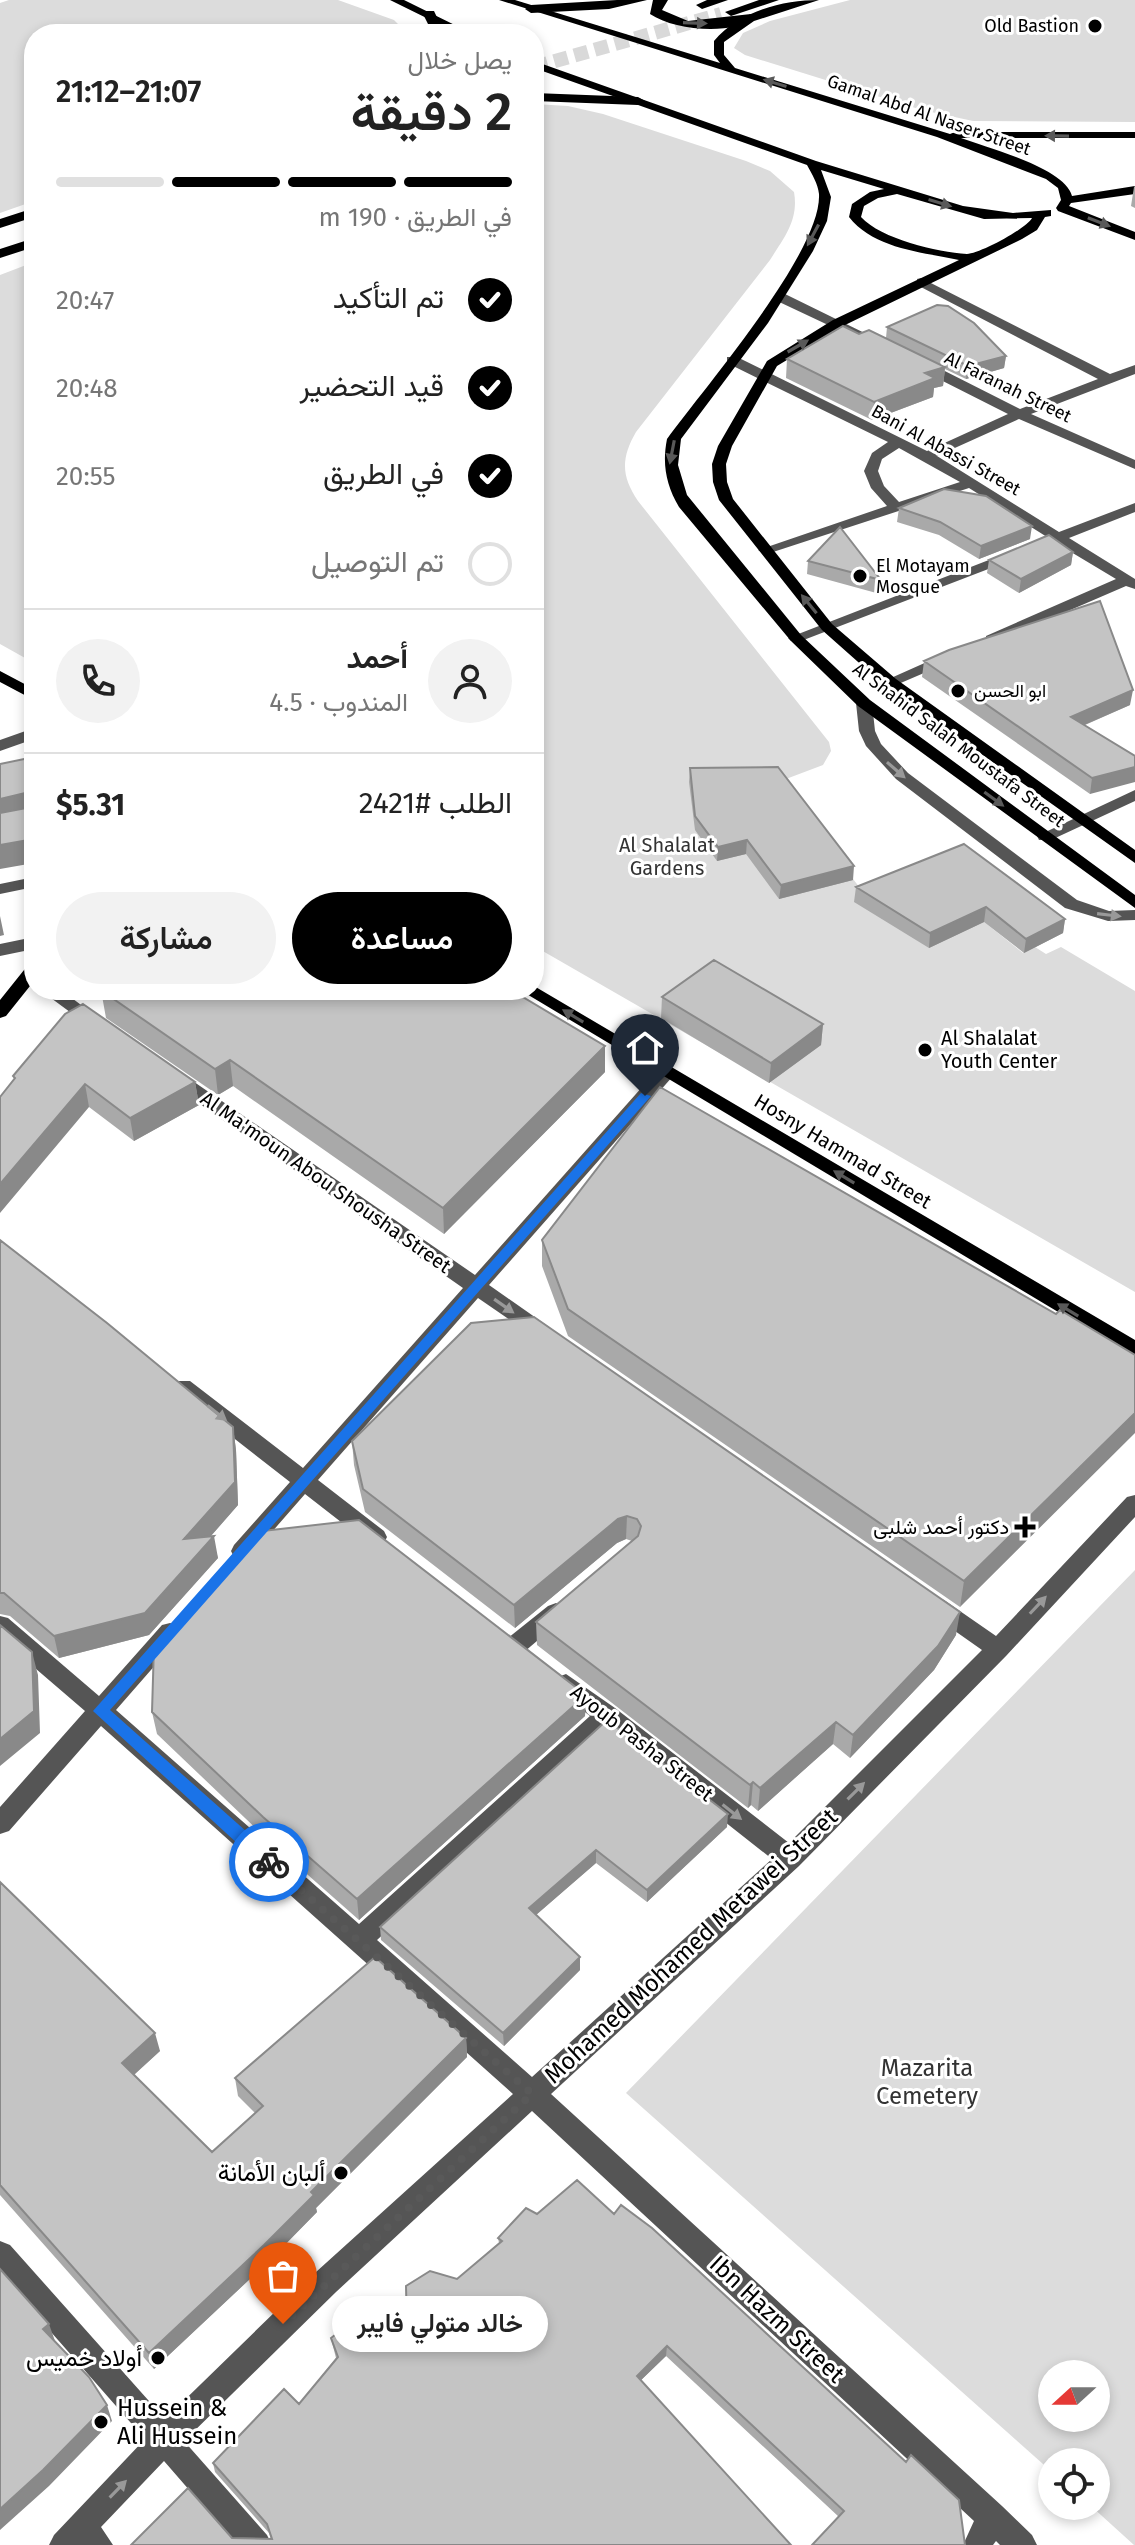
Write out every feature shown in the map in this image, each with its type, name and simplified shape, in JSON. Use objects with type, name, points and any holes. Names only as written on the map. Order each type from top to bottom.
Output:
[{"type":"highway","points":[[531,9],[641,0]]},
{"type":"highway","points":[[662,0],[657,3],[655,11],[673,22],[720,24],[751,18]]},
{"type":"highway","points":[[702,5],[722,0]]},
{"type":"highway","points":[[721,14],[773,0]]},
{"type":"highway","points":[[429,14],[434,24]]},
{"type":"highway","points":[[544,97],[638,101]]},
{"type":"highway","points":[[0,224],[24,216]]},
{"type":"highway","points":[[0,238],[24,230]]},
{"type":"highway","points":[[0,254],[24,246]]},
{"type":"highway","points":[[0,269],[24,261]]},
{"type":"main road","points":[[395,0],[448,24]]},
{"type":"main road","name":"Gamal Abd Al Naser Street","points":[[504,0],[941,135],[1050,176],[1064,187],[1064,204]]},
{"type":"main road","points":[[730,69],[719,55],[719,41],[730,28],[751,18],[814,0]]},
{"type":"main road","points":[[544,68],[812,163],[984,215],[1040,215],[1064,204],[1135,190]]},
{"type":"main road","points":[[941,135],[1135,135]]},
{"type":"main road","name":"Al Shahid Salah Moustafa Street","points":[[812,163],[825,193],[822,218],[780,297],[674,439],[669,463],[673,483],[684,504],[796,638],[864,703],[1135,903]]},
{"type":"main road","points":[[898,190],[874,195],[858,204],[855,217],[859,224],[890,239],[969,258]]},
{"type":"main road","points":[[1064,204],[1135,236]]},
{"type":"main road","name":"Al Shahid Salah Moustafa Street","points":[[1040,215],[1027,231],[838,323],[784,355],[765,375],[725,446],[719,464],[720,482],[726,500],[827,627],[890,682],[1135,858]]},
{"type":"main road","points":[[0,676],[24,689]]},
{"type":"main road","points":[[0,1012],[24,984]]},
{"type":"main road","name":"Hosny Hammad Street","points":[[544,999],[1135,1350]]},
{"type":"street","points":[[921,282],[1109,379]]},
{"type":"street","points":[[780,297],[894,351]]},
{"type":"street","name":"Al Faranah Street","points":[[908,358],[1019,414],[1135,465]]},
{"type":"street","name":"Bani Al Abassi Street","points":[[732,360],[927,456],[1131,583]]},
{"type":"street","points":[[927,456],[1019,414],[1135,369]]},
{"type":"street","points":[[896,507],[876,487],[871,462],[873,455],[900,442]]},
{"type":"street","points":[[765,550],[972,483]]},
{"type":"street","points":[[796,638],[1135,507]]},
{"type":"street","points":[[890,682],[1131,583]]},
{"type":"street","points":[[864,703],[867,731],[874,746],[902,776],[1071,904],[1108,916],[1135,915]]},
{"type":"street","points":[[0,746],[24,737]]},
{"type":"street","points":[[1045,836],[1135,795]]},
{"type":"street","points":[[0,889],[24,884]]},
{"type":"street","points":[[0,950],[24,945]]},
{"type":"street","points":[[63,1000],[114,1035]]},
{"type":"street","name":"Al Ma'moun Abou Shousha Street","points":[[165,1071],[554,1341]]},
{"type":"street","points":[[233,1561],[666,1072]]},
{"type":"street","points":[[170,1377],[391,1549]]},
{"type":"street","name":"Mohamed Mohamed Metawei Street","points":[[81,2539],[164,2440],[326,2282],[790,1858],[998,1649],[1135,1503]]},
{"type":"street","points":[[919,1594],[998,1649]]},
{"type":"street","name":"Ayoub Pasha Street","points":[[572,1598],[510,1640],[790,1858]]},
{"type":"street","points":[[0,1824],[182,1619]]},
{"type":"street","name":"Ibn Hazm Street","points":[[0,1625],[532,2094],[1022,2545]]},
{"type":"street","points":[[358,1941],[607,1715]]},
{"type":"street","points":[[0,2254],[257,2545]]},
{"type":"street","points":[[978,2545],[992,2516]]},
{"type":"green space","points":[[9,0],[338,0],[398,24],[24,24],[24,205],[0,213],[0,3]]},
{"type":"green space","points":[[850,0],[1135,0],[1135,122],[973,121],[922,110],[745,55],[734,48],[743,33],[770,21]]},
{"type":"green space","name":"Al Shalalat Gardens","points":[[544,105],[603,114],[746,161],[770,171],[794,192],[792,220],[770,260],[636,432],[626,459],[628,483],[638,501],[829,742],[831,751],[823,765],[778,782],[860,888],[924,874],[1023,953],[1035,947],[1046,954],[1061,947],[1135,991],[1135,1292],[544,952]]},
{"type":"green space","points":[[24,266],[24,657],[0,644],[0,275]]},
{"type":"green space","name":"Mazarita Cemetery","points":[[1135,1570],[1135,2545],[1106,2520],[1110,2520],[1110,2448],[1038,2448],[1038,2460],[626,2093]]},
{"type":"building","points":[[937,305],[948,306],[974,323],[1006,356],[968,366],[887,327]]},
{"type":"building","points":[[843,326],[859,334],[869,330],[945,367],[925,373],[935,378],[874,402],[787,359]]},
{"type":"building","points":[[944,489],[986,496],[1032,526],[981,546],[940,522],[899,508]]},
{"type":"building","points":[[840,527],[881,580],[808,561]]},
{"type":"building","points":[[1049,535],[1073,552],[1021,579],[989,560]]},
{"type":"building","points":[[1100,601],[1133,690],[1071,717],[1135,756],[1135,767],[1092,778],[924,661],[949,650]]},
{"type":"building","points":[[24,759],[24,793],[0,799],[0,764]]},
{"type":"building","points":[[778,767],[854,866],[781,885],[747,840],[718,847],[695,816],[690,768]]},
{"type":"building","points":[[24,808],[24,841],[0,845],[0,813]]},
{"type":"building","points":[[964,844],[1065,919],[1026,939],[986,907],[930,933],[856,887]]},
{"type":"building","points":[[714,960],[823,1024],[771,1063],[662,997]]},
{"type":"building","points":[[115,1000],[528,1000],[605,1046],[443,1208],[230,1060],[215,1069]]},
{"type":"building","points":[[83,1004],[195,1082],[130,1118],[85,1084],[0,1184],[0,1097],[15,1078],[13,1076],[65,1014]]},
{"type":"building","points":[[660,1087],[1056,1314],[1060,1310],[1135,1355],[1135,1413],[964,1581],[568,1309],[542,1240]]},
{"type":"building","points":[[0,1240],[233,1427],[235,1482],[184,1539],[214,1536],[145,1613],[54,1636],[4,1593],[0,1593]]},
{"type":"building","points":[[534,1317],[960,1612],[938,1646],[853,1735],[836,1722],[760,1788],[753,1782],[750,1785],[536,1622],[638,1536],[641,1526],[637,1519],[627,1516],[618,1519],[514,1605],[363,1489],[352,1441],[471,1323]]},
{"type":"building","points":[[359,1520],[586,1695],[357,1899],[263,1817],[152,1712],[154,1645],[254,1532]]},
{"type":"building","points":[[0,1625],[32,1652],[34,1711],[0,1739]]},
{"type":"building","points":[[607,1720],[728,1814],[647,1890],[596,1850],[529,1908],[580,1957],[503,2033],[380,1927]]},
{"type":"building","points":[[0,1882],[155,2033],[122,2063],[212,2152],[263,2106],[235,2078],[375,1957],[466,2038],[311,2192],[314,2195],[264,2245],[149,2353],[0,2185]]},
{"type":"building","points":[[577,2180],[614,2214],[621,2205],[652,2228],[906,2462],[911,2455],[959,2500],[965,2545],[812,2545],[844,2511],[667,2346],[637,2376],[791,2545],[131,2545],[188,2488],[232,2538],[272,2539],[267,2524],[213,2463],[284,2389],[299,2404],[338,2357],[331,2338],[363,2313],[407,2329],[406,2286],[430,2271],[457,2279],[502,2241],[498,2238],[526,2208],[537,2214]]},
{"type":"building","points":[[0,2269],[49,2324],[43,2329],[89,2377],[107,2405],[0,2509]]},
{"type":"tunnel","points":[[544,64],[721,14]]},
{"type":"way so far","points":[[269,1862],[532,2094],[283,2324]]},
{"type":"place","name":"Old Bastion","points":[[1095,26]]},
{"type":"place","name":"El Motayam Mosque","points":[[860,576]]},
{"type":"place","name":"ابو الحسن","points":[[958,691]]},
{"type":"place","name":"Al Shalalat Youth Center","points":[[925,1050]]},
{"type":"place","name":"دكتور أحمد شلبى","points":[[1025,1527]]},
{"type":"place","name":"ألبان الأمانة","points":[[341,2173]]},
{"type":"place","name":"خالد متولي فايبر","points":[[283,2324]]},
{"type":"place","name":"أولاد خميس","points":[[158,2358]]},
{"type":"place","name":"Hussein & Ali Hussein","points":[[101,2422]]},
{"type":"route","points":[[269,1862],[101,1711],[645,1096]]}]
